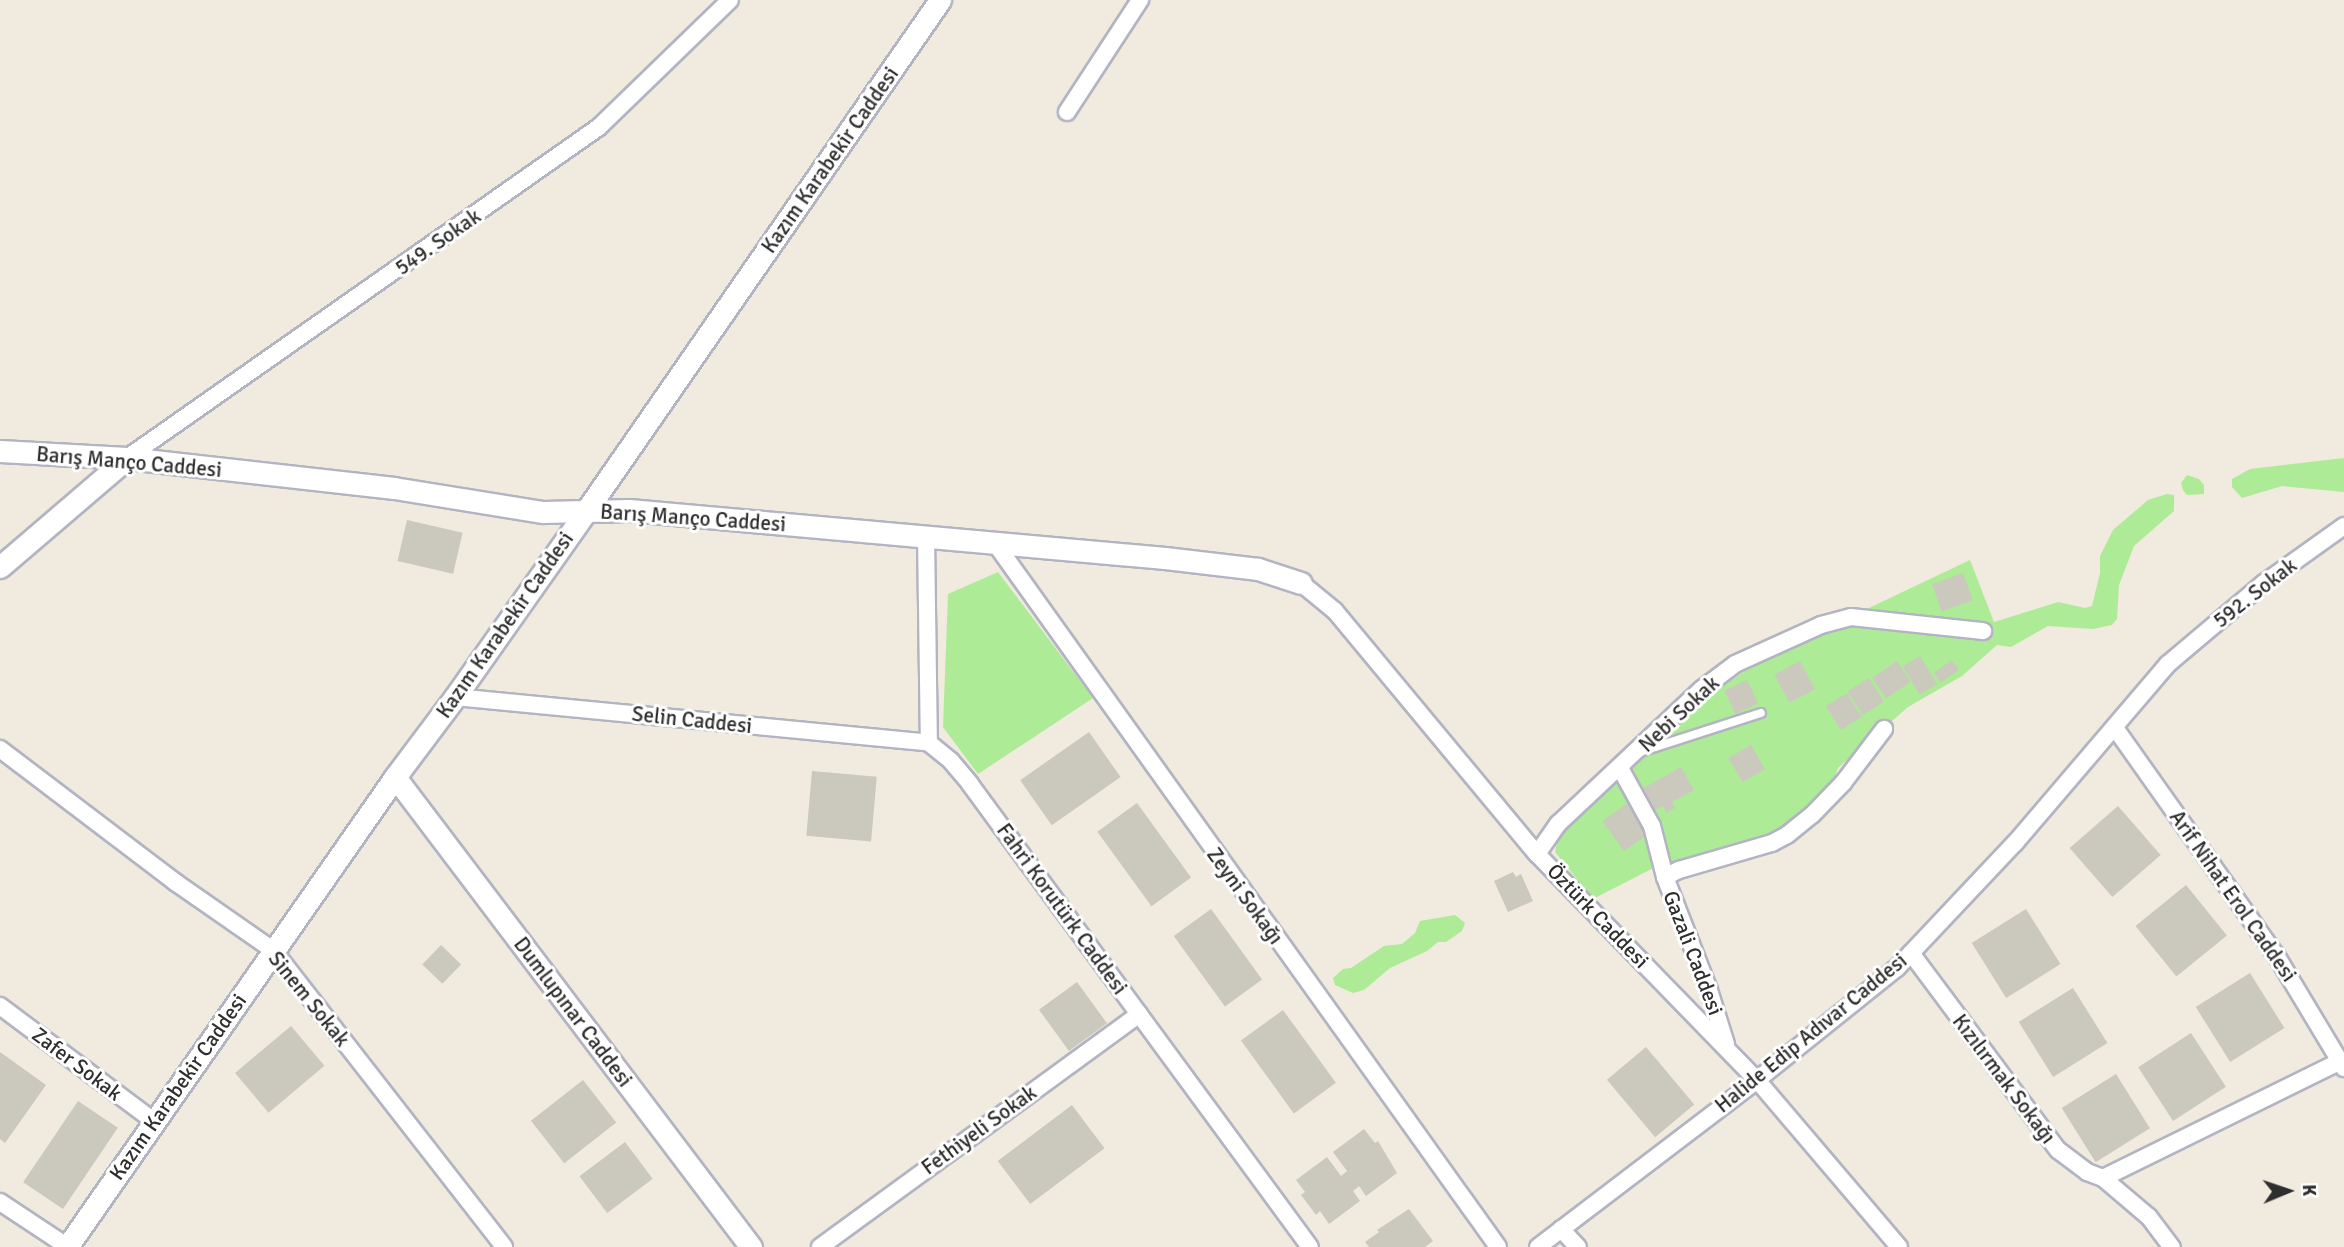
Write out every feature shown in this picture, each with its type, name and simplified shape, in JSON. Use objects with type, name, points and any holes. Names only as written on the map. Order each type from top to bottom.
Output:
[{"type":"street","name":"549. Sokak","points":[[127,458],[599,127],[730,0]]},
{"type":"street","name":"Kazım Karabekir Caddesi","points":[[68,1247],[273,950],[586,511],[940,0]]},
{"type":"street","points":[[1067,112],[1140,0]]},
{"type":"street","name":"Barış Manço Caddesi","points":[[0,451],[127,458],[394,488],[543,512],[629,510],[1258,569],[1301,583]]},
{"type":"street","points":[[0,567],[127,458]]},
{"type":"street","name":"592. Sokak","points":[[2168,664],[2264,583],[2344,526]]},
{"type":"street","points":[[926,537],[929,743]]},
{"type":"street","name":"Zeyni Sokağı","points":[[995,543],[1498,1247]]},
{"type":"street","name":"Öztürk Caddesi","points":[[1301,583],[1335,611],[1537,854],[1757,1080],[1899,1247]]},
{"type":"street","name":"Nebi Sokak","points":[[1537,854],[1558,824],[1636,754],[1702,689],[1735,664],[1821,625],[1852,617],[1983,631]]},
{"type":"street","name":"Halide Edip Adıvar Caddesi","points":[[1538,1247],[1757,1080],[1897,968],[2015,842],[2168,664]]},
{"type":"street","name":"Selin Caddesi","points":[[455,697],[929,743]]},
{"type":"street","name":"Arif Nihat Erol Caddesi","points":[[2115,728],[2276,955],[2342,1065]]},
{"type":"street","name":"Gazali Caddesi","points":[[1728,1050],[1709,990],[1665,877],[1679,870],[1772,843],[1787,835],[1812,815],[1843,783],[1884,729]]},
{"type":"street","name":"Fahri Korutürk Caddesi","points":[[929,743],[970,784],[1310,1247]]},
{"type":"street","name":"Sinem Sokak","points":[[0,748],[175,882],[273,950],[504,1247]]},
{"type":"street","points":[[1620,768],[1652,826],[1665,877]]},
{"type":"street","name":"Dumlupınar Caddesi","points":[[395,777],[751,1247]]},
{"type":"street","name":"Kızılırmak Sokağı","points":[[1911,953],[2058,1150],[2087,1172],[2103,1178],[2149,1217],[2172,1247]]},
{"type":"street","name":"Zafer Sokak","points":[[0,1006],[154,1121]]},
{"type":"street","name":"Fethiyeli Sokak","points":[[820,1247],[1139,1014]]},
{"type":"street","points":[[2103,1178],[2342,1065]]},
{"type":"street","points":[[0,1202],[68,1247]]},
{"type":"street","points":[[1561,1229],[1577,1247]]},
{"type":"lane","points":[[1636,754],[1760,713]]},
{"type":"green space","points":[[2344,458],[2344,492],[2282,486],[2242,498],[2232,487],[2232,479],[2250,469]]},
{"type":"green space","points":[[2187,475],[2199,479],[2204,485],[2204,494],[2187,495],[2181,483]]},
{"type":"green space","points":[[2167,494],[2174,495],[2174,511],[2134,546],[2119,585],[2117,619],[2112,625],[2093,629],[2048,626],[2011,647],[1997,645],[1962,676],[1908,707],[1838,768],[1831,788],[1798,818],[1773,834],[1717,849],[1680,865],[1669,860],[1593,899],[1555,852],[1558,837],[1714,692],[1764,658],[1970,560],[1994,622],[2058,602],[2085,608],[2092,606],[2100,573],[2100,556],[2113,530],[2148,500]]},
{"type":"green space","points":[[998,572],[1093,698],[978,774],[943,727],[948,594]]},
{"type":"green space","points":[[1455,915],[1465,923],[1462,931],[1446,942],[1438,942],[1427,951],[1390,968],[1364,990],[1353,993],[1335,985],[1333,978],[1343,969],[1351,968],[1384,946],[1402,944],[1415,933],[1420,921]]},
{"type":"building","points":[[407,520],[463,533],[453,574],[398,561]]},
{"type":"building","points":[[1963,573],[1973,600],[1942,612],[1932,584]]},
{"type":"building","points":[[1920,656],[1937,684],[1920,695],[1903,666]]},
{"type":"building","points":[[1952,660],[1959,670],[1941,682],[1934,673]]},
{"type":"building","points":[[1800,661],[1815,689],[1789,703],[1774,675]]},
{"type":"building","points":[[1897,661],[1911,682],[1886,699],[1872,678]]},
{"type":"building","points":[[1869,678],[1884,702],[1863,715],[1848,691]]},
{"type":"building","points":[[1747,680],[1758,704],[1735,714],[1724,691]]},
{"type":"building","points":[[1847,693],[1862,717],[1841,730],[1826,706]]},
{"type":"building","points":[[1089,732],[1121,777],[1052,825],[1020,780]]},
{"type":"building","points":[[1751,745],[1765,769],[1742,782],[1728,758]]},
{"type":"building","points":[[1681,767],[1694,790],[1672,802],[1675,808],[1666,813],[1663,806],[1654,811],[1642,789]]},
{"type":"building","points":[[812,771],[877,777],[871,841],[806,836]]},
{"type":"building","points":[[1137,803],[1191,877],[1151,906],[1097,832]]},
{"type":"building","points":[[1628,803],[1649,833],[1624,851],[1603,821]]},
{"type":"building","points":[[2118,806],[2161,855],[2112,897],[2070,848]]},
{"type":"building","points":[[1513,872],[1516,877],[1521,874],[1533,901],[1508,912],[1494,881]]},
{"type":"building","points":[[2186,885],[2227,936],[2176,976],[2135,926]]},
{"type":"building","points":[[1211,909],[1262,979],[1225,1006],[1174,936]]},
{"type":"building","points":[[2026,909],[2060,964],[2006,998],[1972,943]]},
{"type":"building","points":[[441,945],[461,964],[442,984],[422,964]]},
{"type":"building","points":[[2250,973],[2284,1028],[2230,1062],[2196,1007]]},
{"type":"building","points":[[1077,982],[1107,1023],[1069,1051],[1039,1010]]},
{"type":"building","points":[[2073,988],[2107,1043],[2053,1077],[2019,1022]]},
{"type":"building","points":[[1283,1010],[1336,1083],[1294,1113],[1241,1041]]},
{"type":"building","points":[[291,1026],[324,1066],[269,1113],[235,1073]]},
{"type":"building","points":[[2191,1033],[2226,1087],[2173,1121],[2138,1067]]},
{"type":"building","points":[[1646,1047],[1694,1104],[1655,1137],[1607,1080]]},
{"type":"building","points":[[0,1052],[46,1085],[5,1143],[0,1139]]},
{"type":"building","points":[[2116,1074],[2150,1128],[2096,1162],[2062,1108]]},
{"type":"building","points":[[583,1080],[616,1123],[564,1163],[531,1121]]},
{"type":"building","points":[[78,1101],[118,1128],[63,1209],[23,1182]]},
{"type":"building","points":[[1072,1105],[1104,1148],[1030,1204],[998,1161]]},
{"type":"building","points":[[1364,1129],[1375,1143],[1378,1141],[1397,1173],[1366,1196],[1359,1186],[1353,1191],[1360,1201],[1329,1224],[1320,1211],[1316,1215],[1301,1195],[1305,1192],[1296,1180],[1327,1157],[1341,1176],[1347,1171],[1333,1152]]},
{"type":"building","points":[[625,1142],[653,1179],[607,1213],[579,1176]]},
{"type":"building","points":[[1409,1209],[1433,1241],[1425,1247],[1369,1247],[1365,1242],[1379,1232],[1377,1230]]}]
